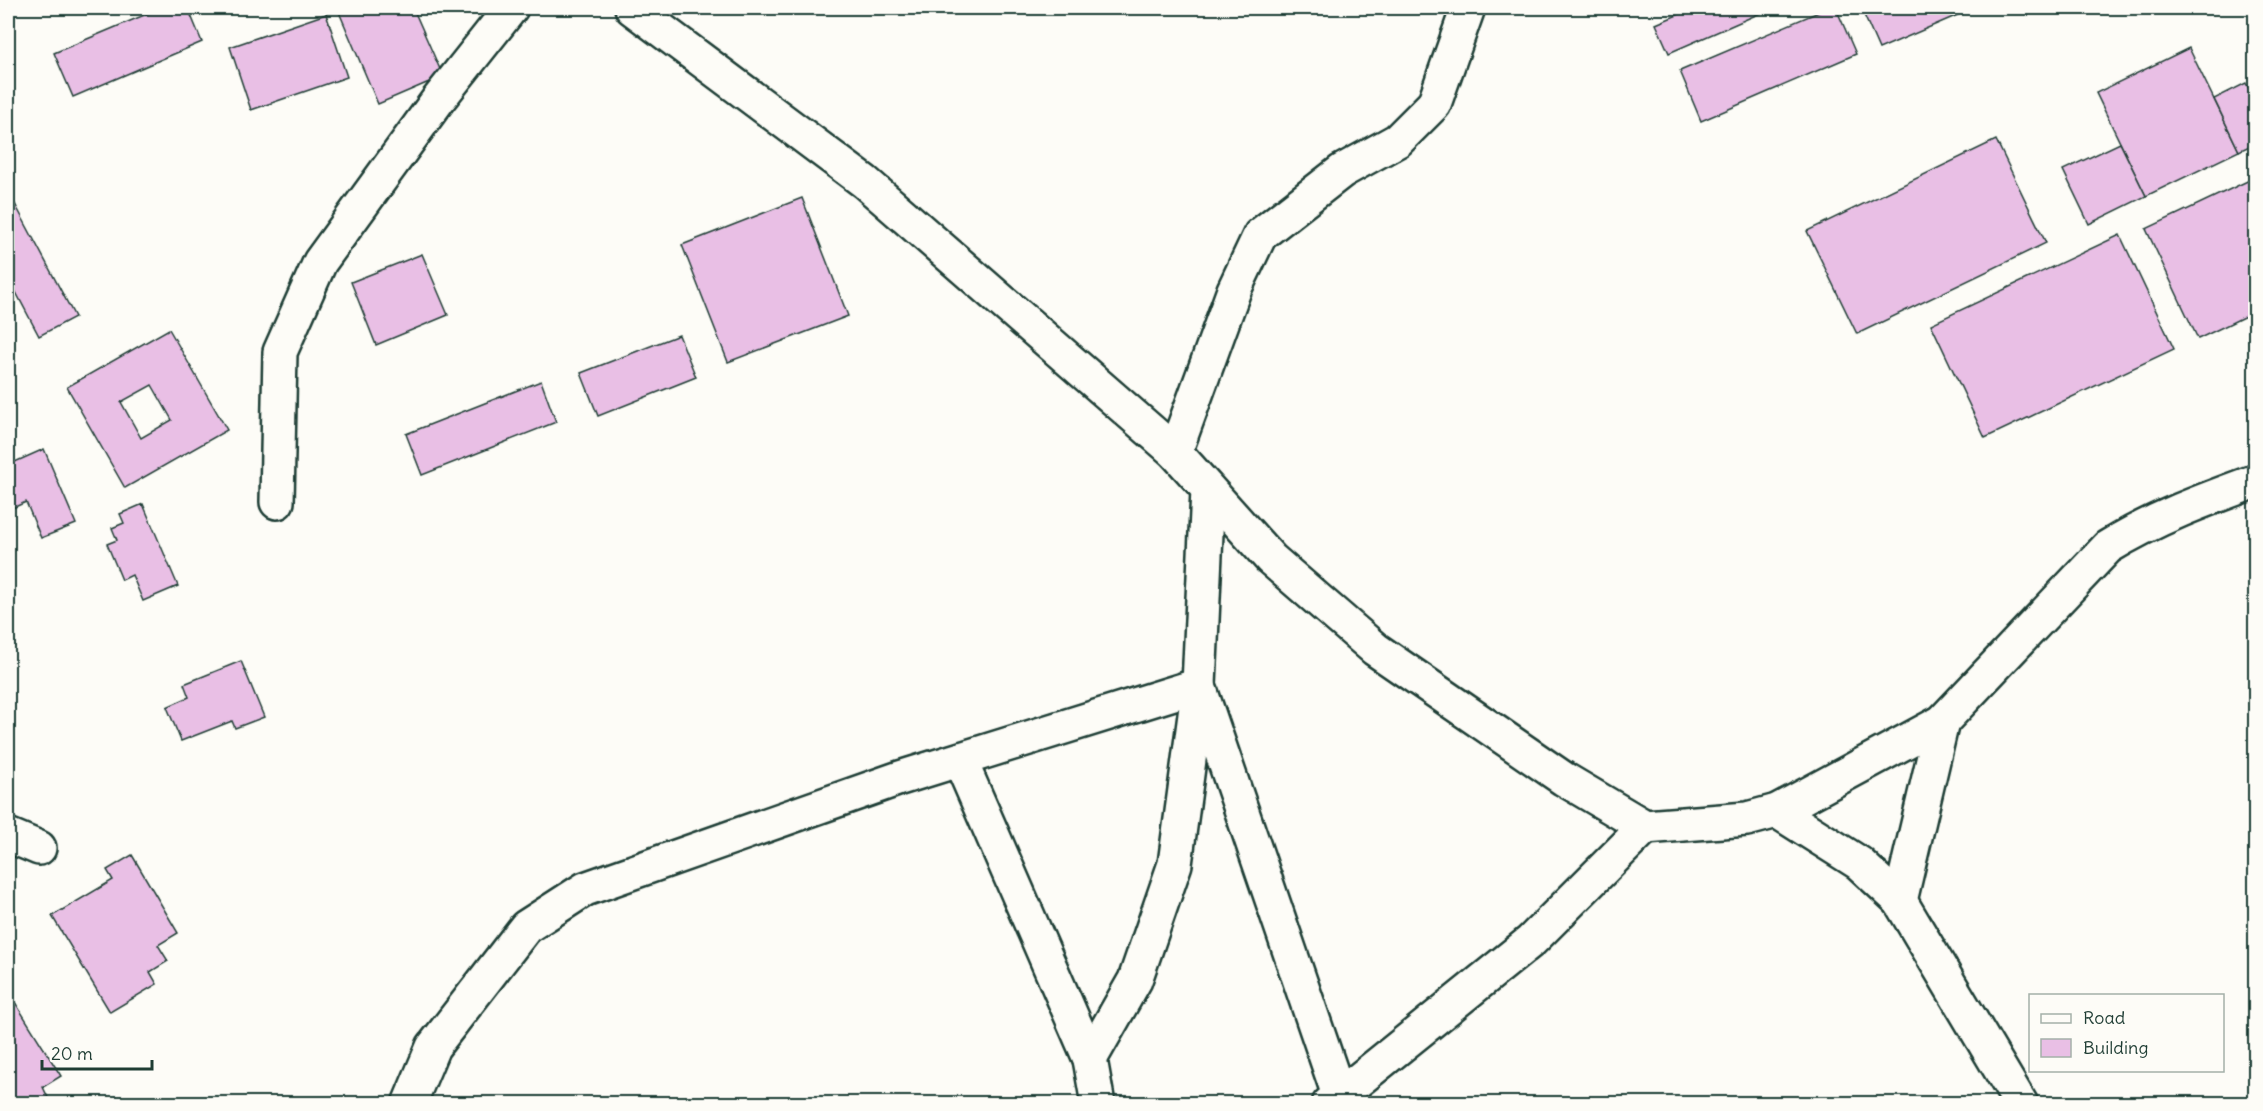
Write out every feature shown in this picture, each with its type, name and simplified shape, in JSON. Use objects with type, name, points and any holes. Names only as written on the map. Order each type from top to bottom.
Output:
[{"type":"street","points":[[277,502],[280,352],[320,262],[438,100],[511,8]]},
{"type":"street","points":[[632,8],[865,182],[1175,452],[1271,559],[1375,649],[1564,779],[1645,827],[1747,819],[1777,811],[1942,722],[2108,547],[2140,527],[2179,509],[2256,481]]},
{"type":"street","points":[[1175,452],[1234,290],[1260,235],[1342,171],[1398,140],[1434,104],[1468,8]]},
{"type":"street","points":[[1090,1059],[1135,980],[1175,864],[1198,685],[1208,490]]},
{"type":"street","points":[[409,1104],[433,1047],[526,927],[585,890],[960,760],[1198,685]]},
{"type":"street","points":[[1198,685],[1337,1100],[1531,941],[1645,827]]},
{"type":"street","points":[[1900,901],[1942,722]]},
{"type":"street","points":[[960,760],[1090,1059],[1098,1104]]},
{"type":"street","points":[[1777,811],[1860,864],[1900,901],[2021,1104]]},
{"type":"street","points":[[8,836],[39,848]]},
{"type":"building","points":[[161,8],[188,8],[202,42],[73,97],[54,53]]},
{"type":"building","points":[[349,8],[413,8],[443,76],[378,104],[339,12]]},
{"type":"building","points":[[1694,8],[1772,8],[1669,53],[1656,24]]},
{"type":"building","points":[[1828,8],[1836,8],[1856,54],[1701,121],[1680,71]]},
{"type":"building","points":[[1861,8],[1974,8],[1879,49]]},
{"type":"building","points":[[326,14],[347,77],[251,110],[230,47]]},
{"type":"building","points":[[2189,48],[2239,151],[2146,196],[2096,93]]},
{"type":"building","points":[[2246,83],[2256,103],[2256,143],[2239,151],[2214,99]]},
{"type":"building","points":[[1996,140],[2046,243],[1857,334],[1807,231]]},
{"type":"building","points":[[2120,143],[2146,196],[2089,224],[2063,170]]},
{"type":"building","points":[[2256,177],[2256,311],[2198,339],[2146,229]]},
{"type":"building","points":[[802,198],[848,316],[728,362],[682,245]]},
{"type":"building","points":[[15,204],[75,317],[39,336],[8,277],[8,207]]},
{"type":"building","points":[[2120,235],[2174,349],[1985,438],[1931,324]]},
{"type":"building","points":[[422,254],[448,315],[376,345],[351,282]]},
{"type":"building","points":[[169,329],[227,430],[125,488],[67,387]],"holes":[[[152,385],[172,420],[141,438],[121,402]]]},
{"type":"building","points":[[679,335],[696,377],[598,416],[581,373]]},
{"type":"building","points":[[541,381],[556,422],[422,475],[406,434]]},
{"type":"building","points":[[44,449],[76,524],[41,538],[26,502],[8,510],[8,465]]},
{"type":"building","points":[[143,504],[178,586],[143,601],[132,575],[122,580],[107,544],[117,540],[112,528],[124,523],[120,514]]},
{"type":"building","points":[[241,661],[264,717],[235,728],[232,721],[181,741],[167,707],[189,697],[184,684]]},
{"type":"building","points":[[132,855],[178,933],[158,945],[168,961],[150,972],[157,984],[110,1012],[52,916],[113,880],[107,870]]},
{"type":"building","points":[[8,991],[61,1076],[43,1087],[51,1104],[8,1104]]}]
